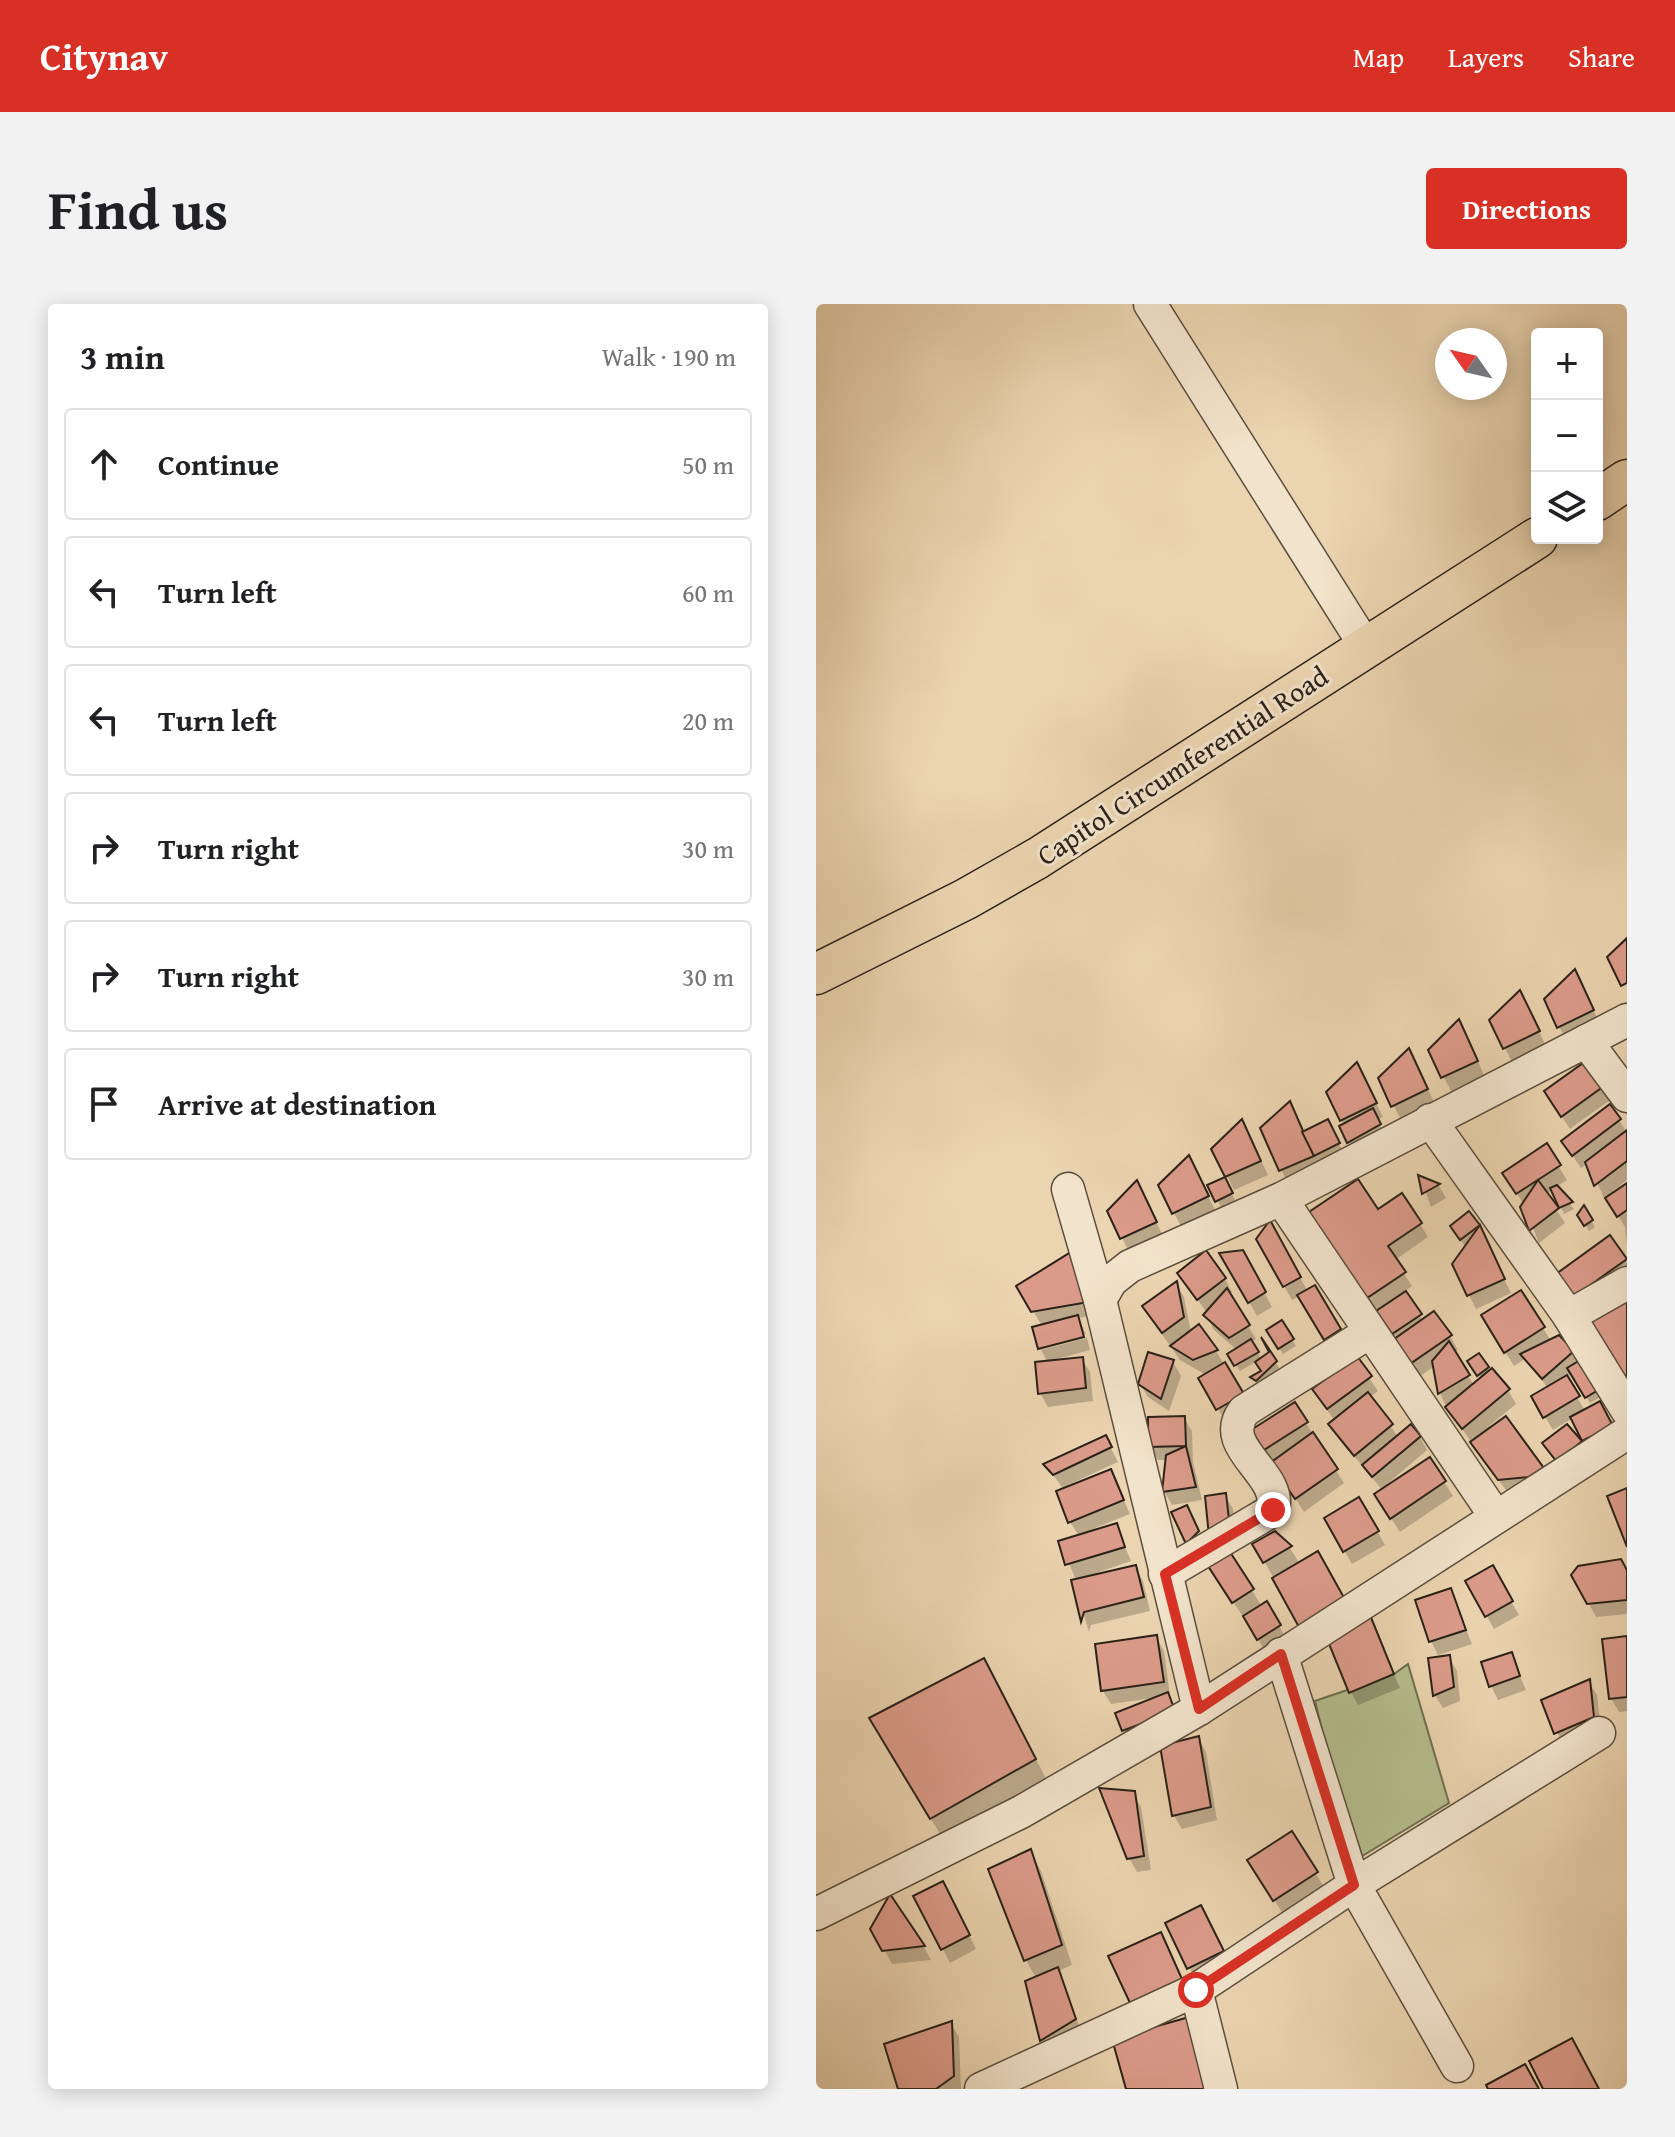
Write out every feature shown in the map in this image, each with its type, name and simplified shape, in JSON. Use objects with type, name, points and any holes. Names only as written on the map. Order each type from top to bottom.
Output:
[{"type":"main road","points":[[1603,496],[1627,480]]},
{"type":"main road","name":"Capitol Circumferential Road","points":[[816,974],[954,906],[1038,858],[1531,542]]},
{"type":"street","points":[[1150,304],[1366,647]]},
{"type":"street","points":[[1100,1300],[1111,1281],[1130,1266],[1281,1199],[1627,1020]]},
{"type":"street","points":[[1586,1041],[1627,1096]]},
{"type":"street","points":[[1430,1120],[1569,1316],[1627,1410]]},
{"type":"street","points":[[1068,1189],[1100,1300],[1199,1709]]},
{"type":"street","points":[[1281,1199],[1496,1517]]},
{"type":"street","points":[[1569,1316],[1627,1283]]},
{"type":"street","points":[[1165,1574],[1273,1510],[1273,1494],[1238,1439],[1236,1428],[1244,1411],[1370,1332]]},
{"type":"street","points":[[816,1914],[1021,1812],[1199,1709],[1627,1433]]},
{"type":"street","points":[[1281,1654],[1354,1885],[1457,2066]]},
{"type":"street","points":[[981,2089],[1196,1990],[1354,1885],[1599,1733]]},
{"type":"street","points":[[1196,1990],[1221,2089]]},
{"type":"green space","points":[[1408,1664],[1449,1803],[1354,1861],[1315,1701],[1394,1674]]},
{"type":"building","points":[[1627,938],[1627,983],[1621,986],[1607,957]]},
{"type":"building","points":[[1575,969],[1594,1010],[1557,1028],[1544,999]]},
{"type":"building","points":[[1520,990],[1540,1031],[1503,1049],[1489,1020]]},
{"type":"building","points":[[1459,1019],[1478,1061],[1441,1078],[1428,1050]]},
{"type":"building","points":[[1409,1048],[1428,1089],[1391,1107],[1378,1078]]},
{"type":"building","points":[[1586,1061],[1604,1086],[1561,1117],[1544,1091]]},
{"type":"building","points":[[1357,1062],[1377,1103],[1340,1121],[1326,1092]]},
{"type":"building","points":[[1290,1101],[1314,1156],[1279,1171],[1260,1128]]},
{"type":"building","points":[[1610,1104],[1621,1119],[1572,1156],[1561,1141]]},
{"type":"building","points":[[1373,1108],[1381,1124],[1347,1143],[1339,1126]]},
{"type":"building","points":[[1242,1119],[1261,1161],[1225,1177],[1211,1149]]},
{"type":"building","points":[[1328,1119],[1340,1143],[1314,1156],[1302,1132]]},
{"type":"building","points":[[1627,1130],[1627,1161],[1594,1186],[1585,1162]]},
{"type":"building","points":[[1547,1143],[1561,1165],[1516,1194],[1502,1173]]},
{"type":"building","points":[[1189,1155],[1209,1196],[1172,1214],[1158,1185]]},
{"type":"building","points":[[1418,1175],[1440,1184],[1422,1194]]},
{"type":"building","points":[[1225,1177],[1233,1193],[1215,1202],[1207,1185]]},
{"type":"building","points":[[1358,1179],[1378,1209],[1402,1193],[1422,1223],[1388,1246],[1406,1272],[1364,1300],[1306,1214]]},
{"type":"building","points":[[1137,1180],[1157,1222],[1120,1239],[1107,1211]]},
{"type":"building","points":[[1538,1180],[1559,1208],[1529,1231],[1520,1207]]},
{"type":"building","points":[[1627,1183],[1627,1210],[1617,1217],[1605,1198]]},
{"type":"building","points":[[1557,1185],[1573,1202],[1559,1208],[1550,1188]]},
{"type":"building","points":[[1584,1205],[1593,1220],[1584,1226],[1577,1215]]},
{"type":"building","points":[[1469,1211],[1480,1225],[1460,1240],[1450,1226]]},
{"type":"building","points":[[1270,1220],[1301,1277],[1283,1287],[1256,1239]]},
{"type":"building","points":[[1480,1225],[1505,1279],[1467,1296],[1452,1264]]},
{"type":"building","points":[[1610,1235],[1627,1259],[1572,1298],[1556,1274]]},
{"type":"building","points":[[1206,1250],[1226,1278],[1197,1300],[1177,1273]]},
{"type":"building","points":[[1243,1250],[1266,1292],[1248,1303],[1219,1253]]},
{"type":"building","points":[[1071,1252],[1100,1300],[1031,1312],[1016,1286]]},
{"type":"building","points":[[1177,1281],[1184,1317],[1162,1333],[1142,1306]]},
{"type":"building","points":[[1315,1285],[1341,1329],[1324,1340],[1297,1295]]},
{"type":"building","points":[[1227,1288],[1250,1325],[1229,1338],[1203,1315]]},
{"type":"building","points":[[1521,1290],[1545,1327],[1504,1353],[1481,1315]]},
{"type":"building","points":[[1406,1291],[1422,1314],[1392,1334],[1376,1311]]},
{"type":"building","points":[[1627,1291],[1627,1392],[1581,1318]]},
{"type":"building","points":[[1434,1311],[1452,1335],[1407,1366],[1390,1342]]},
{"type":"building","points":[[1078,1315],[1084,1337],[1038,1349],[1032,1327]]},
{"type":"building","points":[[1282,1320],[1294,1339],[1278,1349],[1266,1330]]},
{"type":"building","points":[[1199,1324],[1218,1350],[1193,1360],[1170,1346]]},
{"type":"building","points":[[1559,1335],[1574,1351],[1542,1379],[1520,1354]]},
{"type":"building","points":[[1261,1337],[1277,1361],[1256,1381],[1250,1377],[1261,1371],[1255,1362],[1269,1352]]},
{"type":"building","points":[[1251,1339],[1259,1352],[1234,1366],[1227,1354]]},
{"type":"building","points":[[1449,1341],[1470,1375],[1438,1394],[1432,1361]]},
{"type":"building","points":[[1148,1352],[1174,1360],[1161,1399],[1138,1384]]},
{"type":"building","points":[[1479,1353],[1489,1367],[1477,1376],[1467,1361]]},
{"type":"building","points":[[1357,1356],[1372,1376],[1327,1409],[1312,1389]]},
{"type":"building","points":[[1083,1357],[1086,1388],[1038,1394],[1035,1362]]},
{"type":"building","points":[[1582,1359],[1600,1389],[1585,1398],[1567,1368]]},
{"type":"building","points":[[1225,1362],[1244,1394],[1216,1410],[1198,1378]]},
{"type":"building","points":[[1492,1368],[1510,1389],[1462,1429],[1445,1407]]},
{"type":"building","points":[[1567,1375],[1580,1396],[1543,1418],[1531,1396]]},
{"type":"building","points":[[1368,1392],[1393,1424],[1354,1456],[1328,1424]]},
{"type":"building","points":[[1600,1401],[1613,1426],[1582,1441],[1570,1417]]},
{"type":"building","points":[[1295,1402],[1308,1422],[1264,1450],[1251,1430]]},
{"type":"building","points":[[1185,1416],[1186,1446],[1148,1447],[1148,1417]]},
{"type":"building","points":[[1506,1416],[1549,1475],[1498,1480],[1470,1442]]},
{"type":"building","points":[[1411,1424],[1421,1436],[1372,1477],[1362,1465]]},
{"type":"building","points":[[1567,1424],[1582,1441],[1557,1462],[1542,1443]]},
{"type":"building","points":[[1313,1432],[1338,1469],[1295,1499],[1270,1463]]},
{"type":"building","points":[[1106,1435],[1112,1447],[1053,1475],[1043,1464]]},
{"type":"building","points":[[1186,1446],[1196,1487],[1162,1492],[1166,1455]]},
{"type":"building","points":[[1430,1457],[1446,1481],[1390,1519],[1374,1494]]},
{"type":"building","points":[[1111,1469],[1124,1500],[1068,1523],[1056,1491]]},
{"type":"building","points":[[1627,1488],[1627,1547],[1607,1496]]},
{"type":"building","points":[[1226,1493],[1229,1520],[1209,1536],[1205,1496]]},
{"type":"building","points":[[1359,1497],[1379,1531],[1343,1552],[1324,1518]]},
{"type":"building","points":[[1187,1505],[1199,1531],[1186,1544],[1171,1512]]},
{"type":"building","points":[[1117,1523],[1125,1547],[1065,1565],[1058,1541]]},
{"type":"building","points":[[1275,1531],[1292,1546],[1263,1563],[1252,1544]]},
{"type":"building","points":[[1318,1551],[1347,1603],[1300,1629],[1272,1578]]},
{"type":"building","points":[[1230,1552],[1254,1589],[1232,1603],[1208,1566]]},
{"type":"building","points":[[1621,1559],[1627,1570],[1627,1600],[1587,1604],[1571,1575],[1578,1566]]},
{"type":"building","points":[[1136,1565],[1144,1597],[1084,1612],[1081,1622],[1071,1580]]},
{"type":"building","points":[[1493,1565],[1513,1601],[1485,1617],[1465,1581]]},
{"type":"building","points":[[1451,1588],[1466,1630],[1429,1642],[1415,1600]]},
{"type":"building","points":[[1267,1601],[1281,1625],[1257,1640],[1243,1616]]},
{"type":"building","points":[[1370,1615],[1394,1674],[1349,1693],[1325,1634]]},
{"type":"building","points":[[1157,1635],[1164,1682],[1101,1691],[1095,1644]]},
{"type":"building","points":[[1627,1636],[1627,1697],[1609,1699],[1602,1639]]},
{"type":"building","points":[[1512,1652],[1520,1676],[1489,1687],[1481,1662]]},
{"type":"building","points":[[1450,1655],[1454,1687],[1433,1696],[1428,1658]]},
{"type":"building","points":[[984,1658],[1036,1759],[930,1819],[869,1718]]},
{"type":"building","points":[[1590,1679],[1594,1717],[1554,1734],[1541,1700]]},
{"type":"building","points":[[1168,1692],[1175,1711],[1122,1731],[1115,1713]]},
{"type":"building","points":[[1199,1736],[1211,1807],[1172,1816],[1160,1746]]},
{"type":"building","points":[[1099,1788],[1135,1791],[1144,1856],[1127,1859]]},
{"type":"building","points":[[1292,1831],[1318,1872],[1273,1901],[1247,1860]]},
{"type":"building","points":[[1031,1849],[1062,1945],[1024,1961],[988,1869]]},
{"type":"building","points":[[943,1881],[970,1935],[941,1950],[913,1896]]},
{"type":"building","points":[[890,1894],[925,1946],[882,1951],[870,1929]]},
{"type":"building","points":[[1201,1905],[1224,1951],[1187,1969],[1165,1923]]},
{"type":"building","points":[[1161,1932],[1182,1979],[1130,2003],[1108,1956]]},
{"type":"building","points":[[1058,1967],[1076,2019],[1040,2041],[1025,1981]]},
{"type":"building","points":[[1189,2017],[1210,2089],[1126,2089],[1112,2039]]},
{"type":"building","points":[[952,2021],[954,2076],[936,2089],[898,2089],[884,2044]]},
{"type":"building","points":[[1572,2038],[1599,2089],[1543,2089],[1529,2061]]},
{"type":"building","points":[[1525,2064],[1539,2089],[1488,2089],[1486,2085]]},
{"type":"route","points":[[1196,1990],[1354,1885],[1344,1844],[1281,1654],[1199,1709],[1165,1574],[1273,1510]]}]
